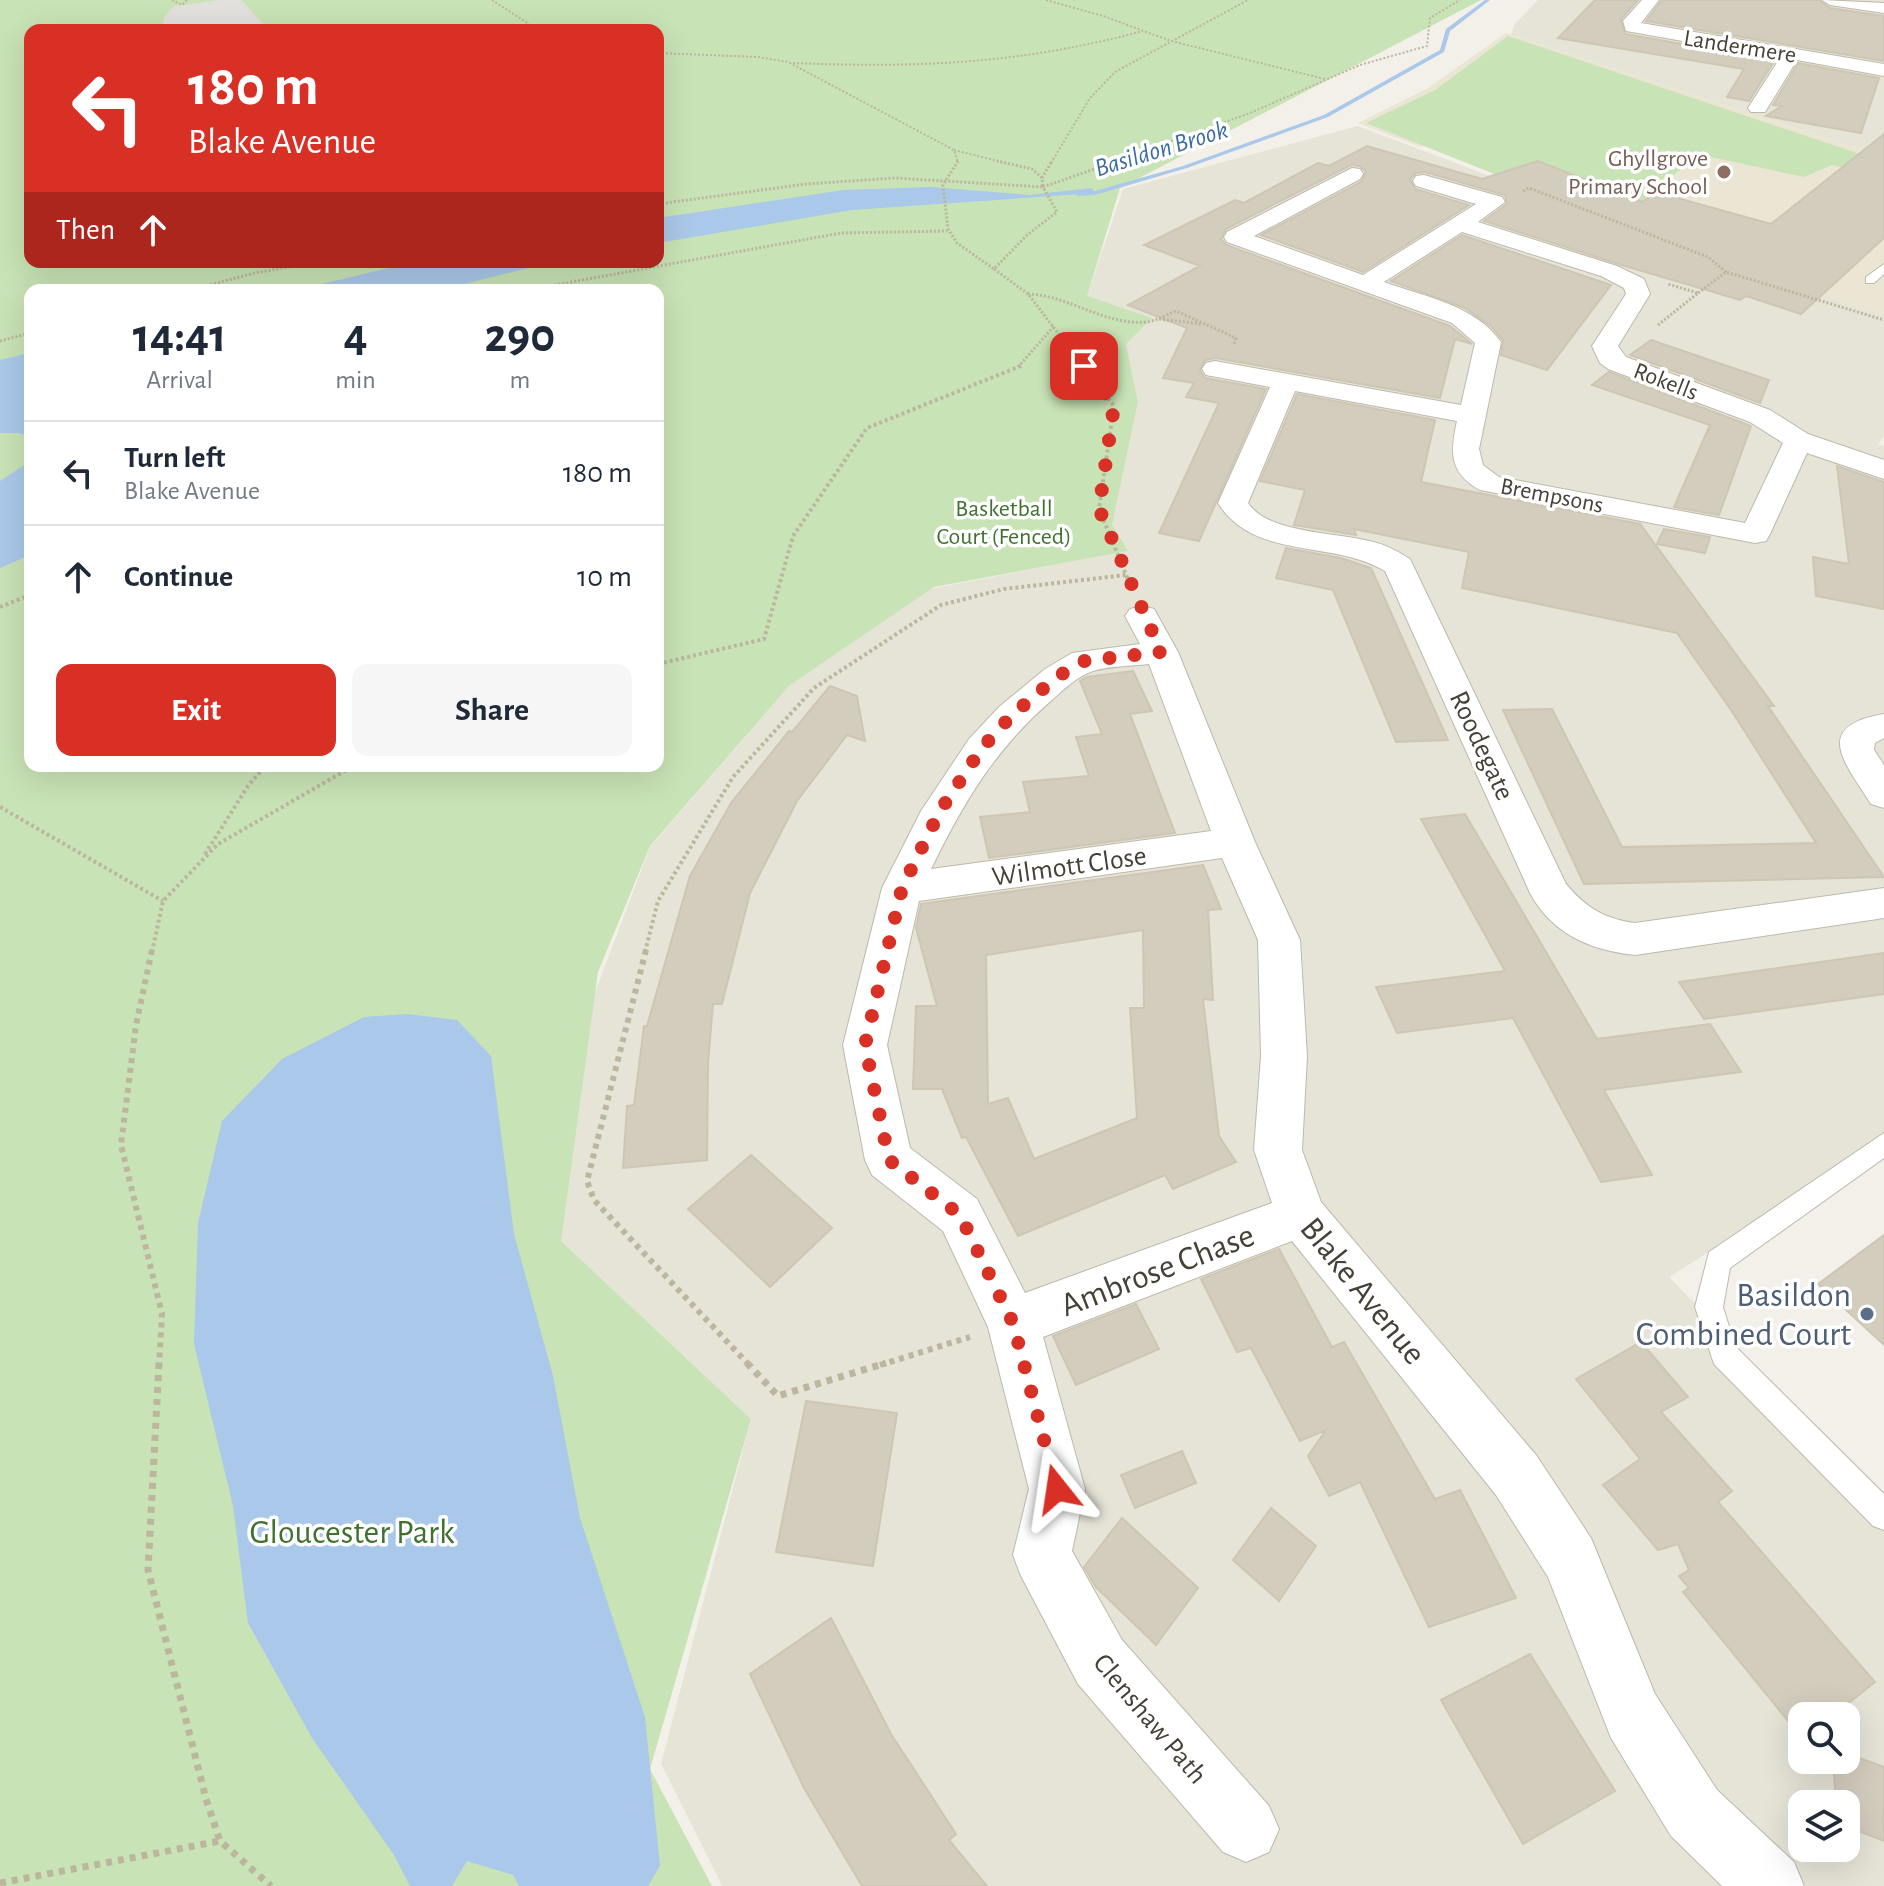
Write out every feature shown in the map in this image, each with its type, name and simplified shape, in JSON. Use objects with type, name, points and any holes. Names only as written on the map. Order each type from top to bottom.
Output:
[{"type":"street","points":[[1830,0],[1884,8]]},
{"type":"street","name":"Landermere","points":[[1654,4],[1632,21],[1632,27],[1884,70]]},
{"type":"street","points":[[1758,108],[1791,55]]},
{"type":"street","name":"Brempsons","points":[[1352,174],[1235,237],[1461,318],[1483,335],[1488,342],[1470,415],[1465,464],[1476,477],[1490,484],[1755,534],[1798,440]]},
{"type":"street","points":[[1365,284],[1494,202],[1424,181]]},
{"type":"street","name":"Rokells","points":[[1460,224],[1609,271],[1635,284],[1638,294],[1605,346],[1609,357],[1638,372],[1760,416],[1798,440],[1884,470]]},
{"type":"street","points":[[1219,370],[1470,415]]},
{"type":"street","name":"Roodegate","points":[[1286,381],[1233,503],[1236,512],[1259,528],[1365,549],[1399,566],[1550,893],[1566,914],[1587,928],[1613,937],[1635,939],[1884,903]]},
{"type":"street","name":"Blake Avenue","points":[[1143,614],[1235,842],[1279,940],[1284,1056],[1278,1150],[1301,1215],[1516,1475],[1570,1559],[1633,1716],[1694,1813],[1770,1886]]},
{"type":"street","name":"Clenshaw Path","points":[[1143,614],[1084,661],[1057,677],[1012,715],[982,748],[940,811],[902,888],[865,1045],[889,1160],[960,1215],[1013,1323],[1057,1489],[1042,1555],[1100,1662],[1246,1829]]},
{"type":"street","points":[[1884,726],[1872,728],[1857,737],[1856,751],[1884,795]]},
{"type":"street","name":"Wilmott Close","points":[[902,888],[1235,842]]},
{"type":"street","name":"Ambrose Chase","points":[[1013,1323],[1301,1215]]},
{"type":"lane","points":[[1870,280],[1884,268]]},
{"type":"lane","points":[[1884,1144],[1718,1261],[1709,1307],[1724,1354],[1884,1515]]},
{"type":"path","points":[[172,0],[182,5],[187,0]]},
{"type":"path","points":[[492,0],[529,24]]},
{"type":"path","points":[[1046,0],[1171,41],[1325,79]]},
{"type":"path","points":[[994,269],[1027,235],[1057,212],[1043,187],[1042,178],[1098,89],[1115,72],[1248,0]]},
{"type":"path","points":[[664,203],[806,184],[895,178],[944,179],[1000,187],[1043,187],[1250,113],[1325,79],[1427,46],[1430,18],[1460,0]]},
{"type":"path","points":[[664,53],[887,67],[996,59],[1083,48],[1143,31]]},
{"type":"path","points":[[788,62],[954,150],[1032,169],[1042,178]]},
{"type":"path","points":[[954,150],[959,159],[957,167],[944,179],[943,185],[949,239],[1028,294],[1055,325],[1114,406],[1099,509],[1143,614]]},
{"type":"path","points":[[1529,188],[1708,257],[1726,272],[1884,320]]},
{"type":"path","points":[[664,265],[841,233],[947,231]]},
{"type":"path","points":[[213,284],[283,268]]},
{"type":"path","points":[[560,284],[648,268]]},
{"type":"path","points":[[1698,293],[1726,272]]},
{"type":"path","points":[[1028,294],[1043,293],[1098,313],[1146,322],[1176,311],[1236,338],[1219,370]]},
{"type":"path","points":[[1155,319],[1206,324]]},
{"type":"path","points":[[664,663],[764,639],[793,536],[867,428],[1023,365],[1055,325]]},
{"type":"path","points":[[0,341],[24,335]]},
{"type":"path","points":[[1013,1323],[778,1396],[594,1200],[587,1181],[658,901],[733,777],[814,688],[941,605],[1004,589],[1143,614]]},
{"type":"path","points":[[0,607],[24,597]]},
{"type":"path","points":[[198,865],[260,772]]},
{"type":"path","points":[[271,1886],[220,1841],[206,1799],[148,1570],[162,1314],[121,1145],[136,1025],[163,901],[218,844],[343,772]]},
{"type":"path","points":[[0,807],[163,901]]},
{"type":"path","points":[[0,1883],[220,1841]]},
{"type":"shaded area","points":[[241,0],[263,24],[162,24],[174,6]]},
{"type":"shaded area","points":[[1538,0],[1884,0],[1884,159],[1511,35],[1515,24]]},
{"type":"shaded area","name":"Ghyllgrove Primary School","points":[[1506,33],[1884,156],[1884,315],[1703,257],[1461,132],[1420,147],[1358,123],[1428,88]]},
{"type":"shaded area","points":[[1358,126],[1703,257],[1884,315],[1884,436],[1878,444],[1884,446],[1884,1141],[1669,1277],[1884,1499],[1884,1886],[722,1886],[661,1764],[751,1419],[561,1241],[582,1027],[650,847],[791,684],[930,589],[1126,551],[1112,525],[1138,402],[1126,344],[1087,296],[1123,189]]},
{"type":"green space","name":"Gloucester Park","points":[[0,0],[1481,0],[1120,188],[1087,296],[1152,318],[1126,344],[1138,402],[1112,525],[1128,551],[934,587],[790,685],[650,846],[598,972],[561,1241],[751,1419],[650,1769],[712,1886],[0,1886]]},
{"type":"green space","points":[[1508,36],[1884,162],[1884,178],[1832,165],[1804,177],[1701,155],[1658,186],[1629,213],[1603,217],[1366,123],[1435,90]]},
{"type":"water","points":[[930,187],[1029,195],[1092,188],[1095,193],[852,210],[664,242],[664,217],[844,190]]},
{"type":"water","points":[[389,268],[528,268],[464,284],[321,284]]},
{"type":"water","points":[[24,354],[24,435],[0,433],[0,360]]},
{"type":"water","points":[[24,465],[24,558],[0,568],[0,481]]},
{"type":"water","points":[[407,1014],[457,1020],[491,1056],[514,1234],[553,1376],[580,1518],[645,1717],[660,1866],[648,1886],[519,1886],[513,1875],[467,1861],[452,1886],[410,1886],[394,1855],[312,1738],[248,1623],[233,1506],[194,1344],[198,1223],[222,1121],[282,1059],[364,1017]]},
{"type":"building","points":[[1595,0],[1638,0],[1621,19],[1625,34],[1775,60],[1749,101],[1727,97],[1744,69],[1558,38]]},
{"type":"building","points":[[1662,0],[1819,0],[1830,8],[1884,16],[1884,61],[1646,21]]},
{"type":"building","points":[[1798,63],[1879,78],[1861,133],[1766,116],[1782,106],[1773,105]]},
{"type":"building","points":[[1884,134],[1884,238],[1801,314],[1746,296],[1740,300],[1484,221],[1507,204],[1505,195],[1425,172],[1416,173],[1410,179],[1415,189],[1469,205],[1363,272],[1261,235],[1361,182],[1366,172],[1360,166],[1351,165],[1226,229],[1221,239],[1226,245],[1450,326],[1472,344],[1455,339],[1440,398],[1216,358],[1205,360],[1200,371],[1205,378],[1266,389],[1199,541],[1159,533],[1219,403],[1186,397],[1194,383],[1163,378],[1187,328],[1128,305],[1200,266],[1144,245],[1235,200],[1244,203],[1318,163],[1329,166],[1367,146],[1482,179],[1538,161],[1642,202],[1656,192],[1771,224]]},
{"type":"building","points":[[1462,235],[1611,285],[1547,370],[1501,355],[1503,340],[1492,327],[1465,308],[1391,281]]},
{"type":"building","points":[[1651,340],[1769,380],[1760,403],[1630,355]]},
{"type":"building","points":[[1609,372],[1751,426],[1719,515],[1674,507],[1710,425],[1592,385]]},
{"type":"building","points":[[1297,394],[1435,420],[1421,482],[1640,524],[1774,706],[1768,706],[1884,877],[1584,884],[1503,710],[1552,709],[1622,847],[1816,843],[1731,710],[1677,633],[1462,588],[1469,552],[1354,529],[1356,535],[1294,525],[1305,490],[1260,481]]},
{"type":"building","points":[[1837,466],[1884,482],[1884,609],[1816,596],[1813,557],[1849,564]]},
{"type":"building","points":[[1664,529],[1710,537],[1705,553],[1657,544]]},
{"type":"building","points":[[1286,548],[1341,558],[1371,568],[1448,740],[1396,742],[1333,590],[1276,578]]},
{"type":"building","points":[[1133,671],[1152,711],[1130,714],[1175,833],[989,858],[980,817],[1030,812],[1023,782],[1089,776],[1076,737],[1102,734],[1080,681],[1087,677]]},
{"type":"building","points":[[830,686],[857,696],[865,741],[847,735],[797,801],[750,893],[722,1004],[713,1004],[708,1063],[707,1160],[623,1168],[627,1106],[634,1105],[644,1026],[647,1026],[690,876],[731,803]]},
{"type":"building","points":[[1465,814],[1597,1039],[1710,1024],[1741,1072],[1604,1090],[1652,1175],[1601,1182],[1513,1018],[1397,1033],[1376,987],[1505,971],[1421,819]]},
{"type":"building","points":[[1203,865],[1221,909],[1208,910],[1213,1000],[1203,999],[1219,1136],[1236,1162],[1173,1189],[1165,1175],[1018,1236],[966,1137],[962,1138],[942,1089],[913,1089],[916,1006],[937,1006],[916,928],[921,904]],"holes":[[[1143,930],[1144,1008],[1130,1008],[1137,1118],[1034,1159],[1008,1098],[988,1104],[986,955]]]},
{"type":"building","points":[[1884,953],[1884,994],[1704,1019],[1679,982]]},
{"type":"building","points":[[751,1155],[832,1228],[770,1287],[688,1209]]},
{"type":"building","name":"Basildon Combined Court","points":[[1884,1235],[1884,1345],[1818,1284]]},
{"type":"building","points":[[1279,1249],[1332,1347],[1344,1342],[1435,1499],[1460,1490],[1516,1598],[1429,1627],[1360,1482],[1329,1496],[1308,1456],[1326,1430],[1300,1441],[1251,1348],[1237,1352],[1201,1279]]},
{"type":"building","points":[[1136,1304],[1159,1349],[1076,1385],[1053,1336]]},
{"type":"building","points":[[1641,1342],[1688,1397],[1661,1412],[1732,1491],[1718,1502],[1875,1682],[1850,1702],[1788,1702],[1788,1721],[1683,1592],[1689,1588],[1679,1576],[1689,1570],[1678,1544],[1658,1550],[1603,1485],[1640,1459],[1576,1379]]},
{"type":"building","points":[[806,1401],[897,1413],[873,1566],[776,1552]]},
{"type":"building","points":[[1182,1451],[1196,1483],[1135,1508],[1121,1475]]},
{"type":"building","points":[[1271,1508],[1316,1546],[1279,1601],[1233,1560]]},
{"type":"building","points":[[1122,1518],[1198,1588],[1156,1645],[1096,1587],[1084,1567]]},
{"type":"building","points":[[831,1618],[891,1734],[956,1834],[949,1840],[987,1886],[862,1886],[804,1788],[750,1674]]},
{"type":"building","points":[[1530,1654],[1615,1791],[1523,1844],[1441,1700]]},
{"type":"building","points":[[1860,1758],[1884,1767],[1884,1841],[1860,1832],[1860,1790],[1835,1790],[1834,1774],[1860,1774]]},
{"type":"waterway","name":"Basildon Brook","points":[[1078,194],[1095,193],[1185,167],[1326,116],[1442,51],[1448,30],[1488,0]]},
{"type":"place","name":"Ghyllgrove Primary School","points":[[1724,172]]},
{"type":"place","name":"Basildon Combined Court","points":[[1867,1314]]},
{"type":"route","points":[[1057,1489],[1013,1323],[960,1215],[889,1160],[865,1045],[902,888],[940,811],[982,748],[1012,715],[1057,677],[1084,661],[1161,652],[1142,616],[1099,509],[1114,406],[1084,366]]},
{"type":"park label","name":"Basketball Court (Fenced)","points":[[1004,522]]}]
